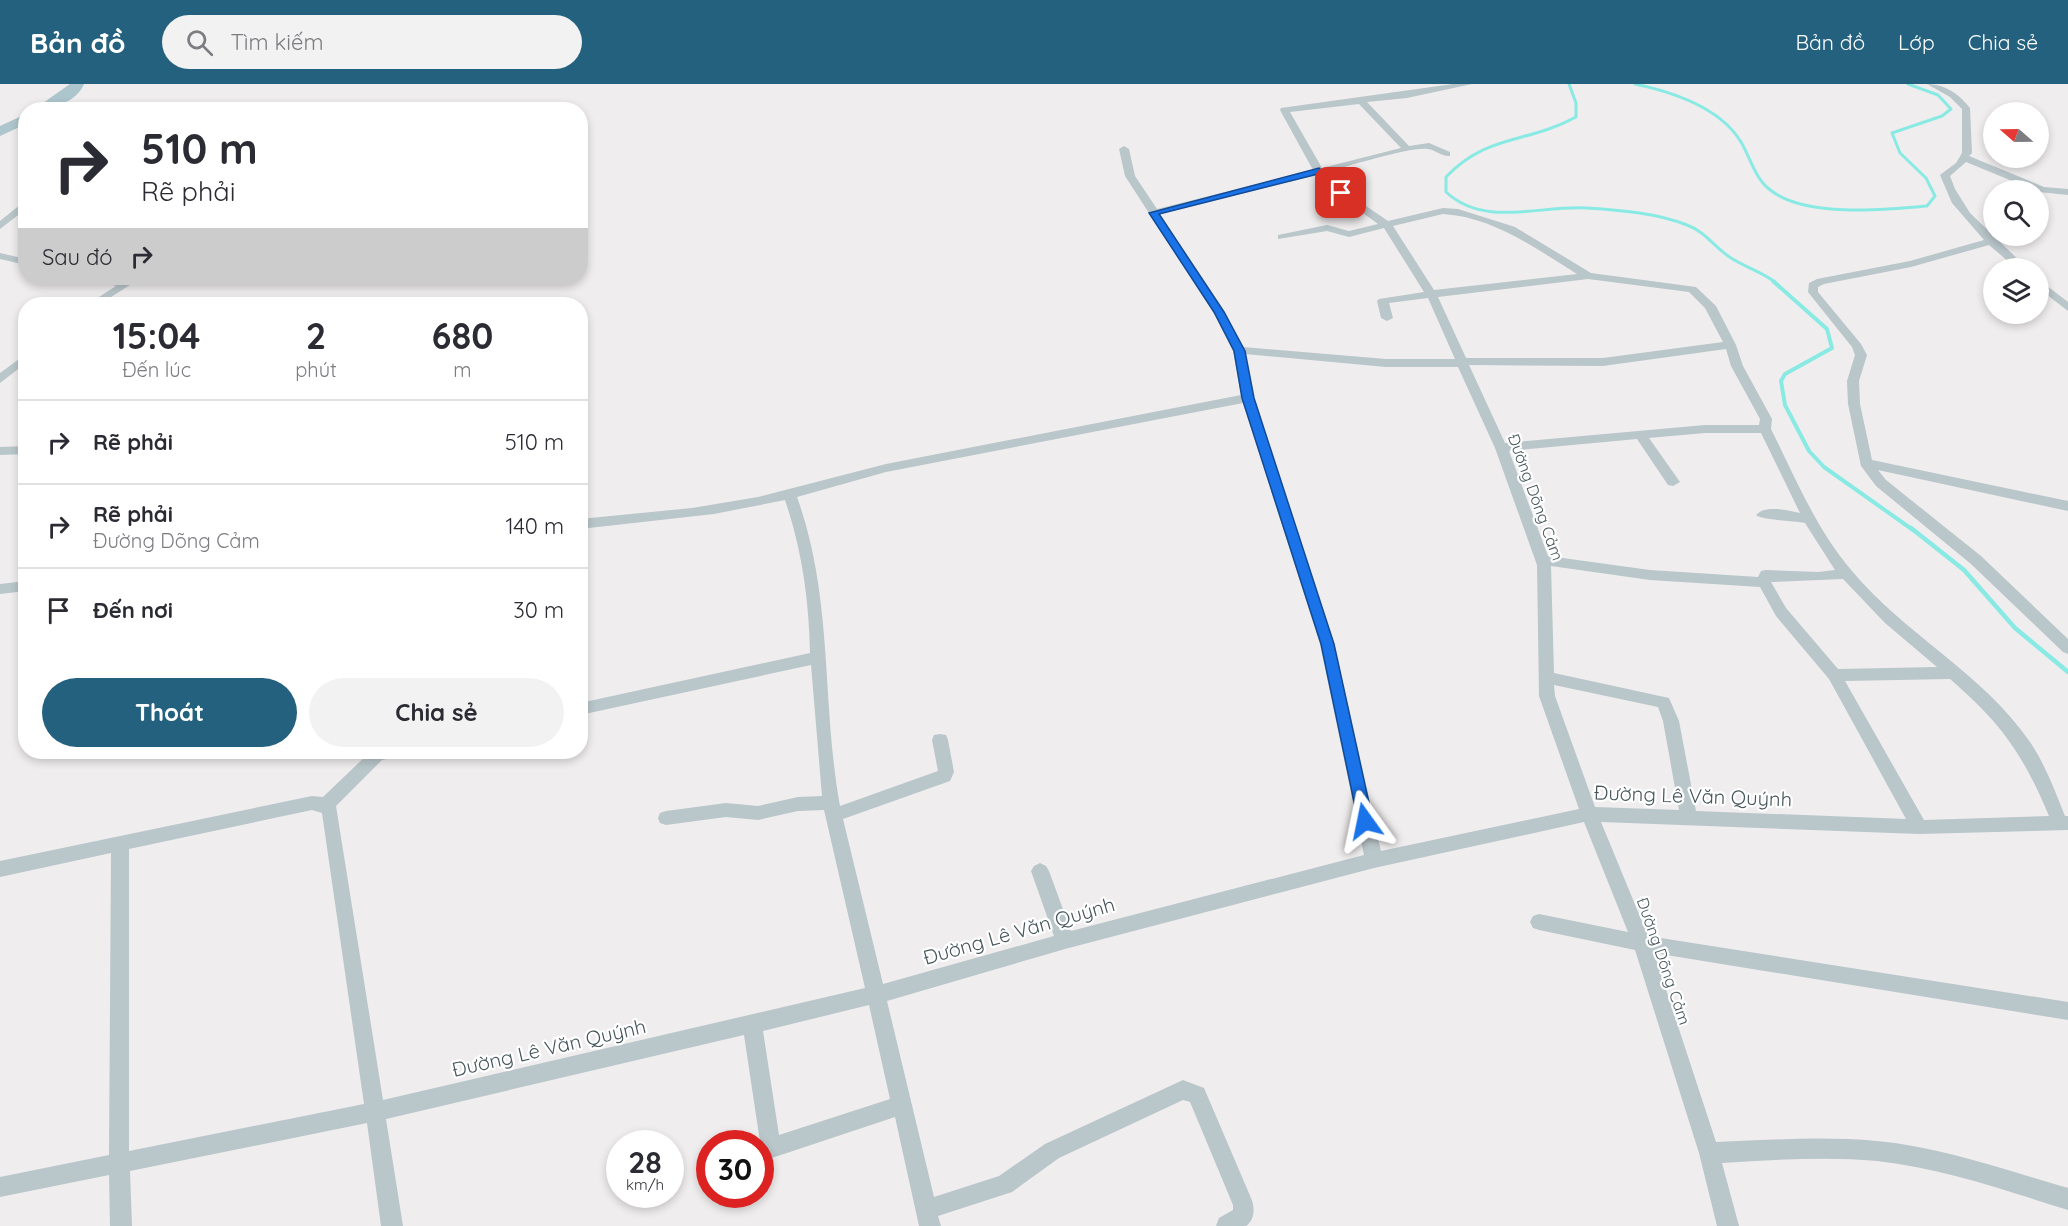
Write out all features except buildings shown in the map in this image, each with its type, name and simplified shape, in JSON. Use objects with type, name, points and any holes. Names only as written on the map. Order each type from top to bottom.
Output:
[{"type":"main road","points":[[53,102],[75,89],[77,84]]},
{"type":"main road","points":[[0,132],[18,122]]},
{"type":"street","points":[[1361,101],[1468,84]]},
{"type":"street","points":[[1931,84],[1953,95],[1965,108],[1968,149],[1965,158],[1945,177],[1960,208],[1983,232]]},
{"type":"street","points":[[1361,101],[1407,149]]},
{"type":"street","name":"Đường Dõng Cảm","points":[[1361,101],[1284,110],[1319,171],[1341,193],[1387,225],[1432,295],[1501,448],[1542,560],[1547,696],[1589,814],[1642,943],[1709,1153],[1728,1226]]},
{"type":"street","points":[[1154,213],[1407,149],[1429,146],[1447,154]]},
{"type":"street","points":[[1124,149],[1130,176],[1219,312],[1239,350],[1248,398],[1327,644],[1374,860]]},
{"type":"street","points":[[1965,158],[2042,190],[2068,192]]},
{"type":"street","points":[[0,226],[18,209]]},
{"type":"street","points":[[1282,237],[1327,228],[1344,234],[1443,211],[1458,212],[1511,229],[1588,276]]},
{"type":"street","points":[[1983,243],[1911,264],[1813,285],[1813,292],[1857,346],[1861,355],[1853,381],[1854,404],[1866,463],[1881,483],[1976,560],[2068,648]]},
{"type":"street","points":[[1997,246],[2011,258]]},
{"type":"street","points":[[0,256],[18,260]]},
{"type":"street","points":[[1387,318],[1385,299],[1588,276],[1692,289],[1710,306],[1730,345],[1737,366],[1766,419],[1765,429],[1812,519],[1845,573],[1886,616],[1987,705],[2023,746],[2064,823]]},
{"type":"street","points":[[104,297],[122,285]]},
{"type":"street","points":[[2049,292],[2068,308]]},
{"type":"street","points":[[1239,350],[1386,363],[1603,362],[1730,345]]},
{"type":"street","points":[[0,379],[18,364]]},
{"type":"street","points":[[588,523],[736,507],[790,495],[846,477],[886,468],[1248,398]]},
{"type":"street","points":[[1501,448],[1640,434],[1765,429]]},
{"type":"street","points":[[1640,434],[1672,482]]},
{"type":"street","points":[[0,451],[18,450]]},
{"type":"street","points":[[1866,463],[2068,506]]},
{"type":"street","points":[[790,495],[804,533],[812,565],[818,661],[832,809],[878,994],[928,1218],[1005,1185],[1052,1151],[1183,1090],[1189,1090],[1197,1095],[1244,1205],[1242,1216],[1227,1226]]},
{"type":"street","points":[[1763,515],[1783,514],[1812,519]]},
{"type":"street","points":[[1542,560],[1650,575],[1764,582]]},
{"type":"street","points":[[1845,573],[1818,577],[1766,575],[1764,582],[1781,612],[1834,675],[1919,827]]},
{"type":"street","points":[[0,589],[18,587]]},
{"type":"street","points":[[588,707],[807,658],[818,661]]},
{"type":"street","points":[[1834,675],[1952,673]]},
{"type":"street","points":[[1546,677],[1664,702],[1671,721],[1689,818]]},
{"type":"street","points":[[666,818],[726,810],[758,813],[798,804],[832,809],[944,776],[946,772],[940,740]]},
{"type":"street","points":[[326,805],[375,759]]},
{"type":"street","points":[[0,869],[312,803],[326,805]]},
{"type":"street","points":[[326,805],[330,812],[392,1226]]},
{"type":"street","name":"Đường Lê Văn Quýnh","points":[[0,1187],[374,1112],[752,1024],[878,994],[1065,941],[1374,860],[1589,814],[1919,827],[2064,823]]},
{"type":"street","points":[[120,843],[118,1164],[121,1226]]},
{"type":"street","points":[[1040,871],[1065,941]]},
{"type":"street","points":[[1539,922],[1642,943],[2068,1011]]},
{"type":"street","points":[[752,1024],[764,1130]]},
{"type":"street","points":[[774,1148],[902,1105]]},
{"type":"street","points":[[1709,1153],[1819,1147],[1880,1151],[1928,1161],[2068,1199]]},
{"type":"waterway","points":[[1569,84],[1576,103],[1576,117],[1558,126],[1477,153],[1446,177],[1446,192],[1461,203],[1495,212],[1587,208],[1625,211],[1675,221],[1694,228],[1731,258],[1775,282]]},
{"type":"waterway","points":[[1635,84],[1680,97],[1721,119],[1741,142],[1756,173],[1769,189],[1784,198],[1802,204],[1845,210],[1927,206],[1935,196],[1926,178],[1900,153],[1892,133],[1942,116],[1951,109],[1938,95],[1908,84]]},
{"type":"waterway","points":[[1773,281],[1827,329],[1832,348],[1785,374],[1781,381],[1785,405],[1809,451],[1824,467],[1913,530]]},
{"type":"waterway","points":[[1911,528],[1964,570],[2015,628],[2068,672]]},
{"type":"route","points":[[1341,193],[1319,171],[1154,213],[1219,312],[1239,351],[1248,398],[1327,644],[1365,821]]}]
